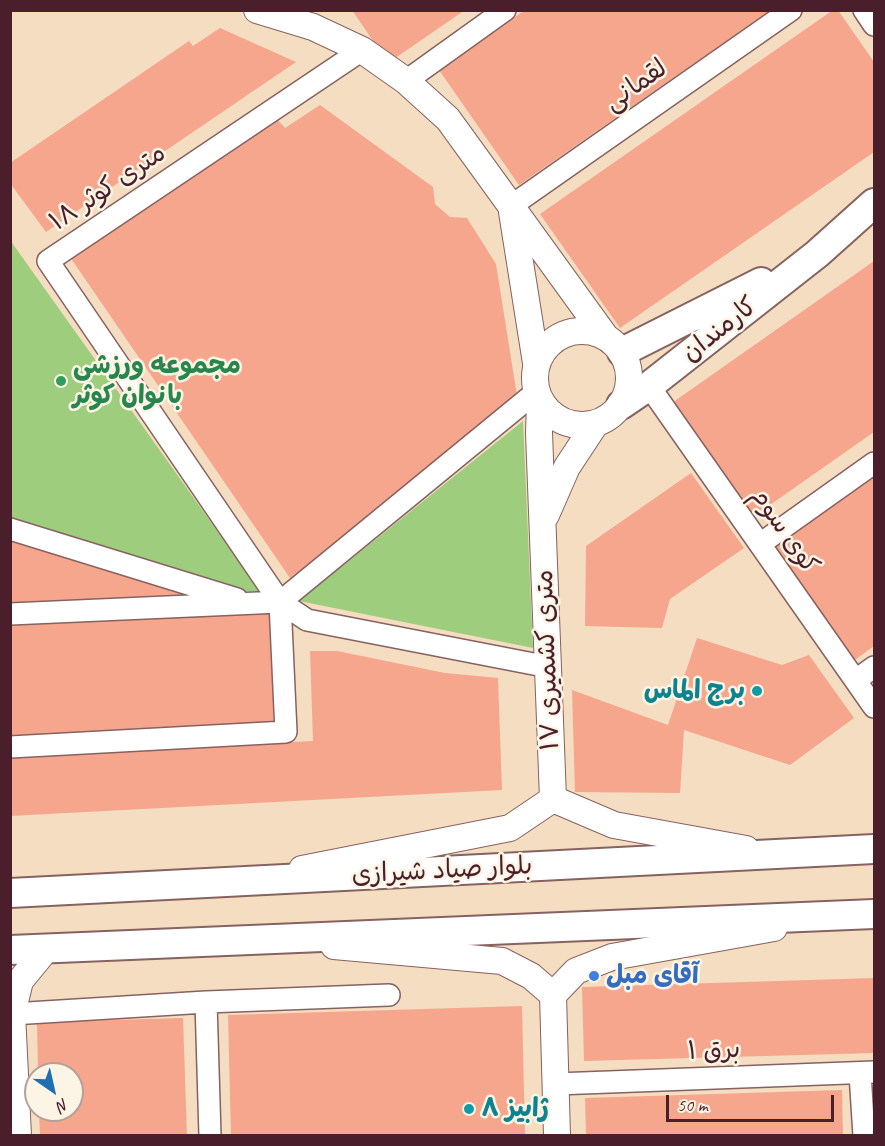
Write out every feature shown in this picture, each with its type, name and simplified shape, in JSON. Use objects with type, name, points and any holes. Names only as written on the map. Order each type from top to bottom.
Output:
[{"type":"main road","name":"کارمندان","points":[[621,405],[649,386],[817,254],[874,203]]},
{"type":"main road","name":"کارمندان","points":[[614,344],[817,254]]},
{"type":"main road","name":"بلوار صیاد شیرازی","points":[[10,893],[874,849]]},
{"type":"main road","points":[[10,950],[874,914]]},
{"type":"street","points":[[257,10],[313,27],[362,50],[406,81],[448,119],[614,344],[629,378],[627,392],[621,405],[610,416],[596,423],[580,426],[564,423],[550,414],[538,397],[534,373],[536,363],[544,348],[557,337],[573,331],[589,331],[614,344]]},
{"type":"street","points":[[406,81],[505,10]]},
{"type":"street","name":"لقمانی","points":[[511,206],[791,10]]},
{"type":"street","points":[[864,10],[874,25]]},
{"type":"street","name":"۱۸ متری کوثر","points":[[280,602],[48,261],[362,50]]},
{"type":"street","points":[[511,206],[536,363]]},
{"type":"street","name":"کوی سوم","points":[[649,386],[874,707]]},
{"type":"street","points":[[280,602],[538,397]]},
{"type":"street","name":"۱۷ متری کشمیری","points":[[538,397],[553,798]]},
{"type":"street","points":[[544,521],[567,467],[596,423]]},
{"type":"street","points":[[760,544],[874,463]]},
{"type":"street","points":[[10,529],[252,603]]},
{"type":"street","points":[[10,747],[286,732],[280,602]]},
{"type":"street","points":[[10,614],[280,602],[308,620],[549,667]]},
{"type":"street","points":[[856,680],[874,667]]},
{"type":"street","points":[[240,881],[510,828],[553,798],[614,825],[776,854]]},
{"type":"street","points":[[557,1136],[553,995],[576,971],[612,957],[845,915]]},
{"type":"street","points":[[255,940],[502,961],[531,975],[553,995]]},
{"type":"street","points":[[18,1136],[11,1014],[20,981],[47,948]]},
{"type":"street","points":[[11,1014],[206,1002],[389,995]]},
{"type":"street","points":[[206,1002],[210,1136]]},
{"type":"street","points":[[864,1136],[867,1072]]},
{"type":"street","name":"برق ۱","points":[[555,1084],[867,1072]]},
{"type":"green space","name":"مجموعه ورزشی بانوان کوثر","points":[[10,240],[260,591],[232,592],[11,522]]},
{"type":"green space","points":[[523,421],[533,648],[299,601]]},
{"type":"building","points":[[352,10],[465,10],[388,63]]},
{"type":"building","points":[[525,10],[771,10],[519,185],[439,70]]},
{"type":"building","points":[[833,10],[838,10],[874,62],[874,152],[620,328],[540,214]]},
{"type":"building","points":[[220,28],[296,62],[46,232],[10,183],[10,163],[189,41],[193,46]]},
{"type":"building","points":[[320,105],[433,187],[435,204],[450,217],[467,218],[496,264],[518,402],[290,578],[70,257],[275,117],[285,128]]},
{"type":"building","points":[[874,261],[874,432],[750,519],[669,405]]},
{"type":"building","points":[[691,473],[744,548],[670,599],[662,628],[585,626],[586,546]]},
{"type":"building","points":[[874,475],[874,646],[852,662],[771,548]]},
{"type":"building","points":[[10,537],[211,600],[10,606]]},
{"type":"building","points":[[271,609],[276,725],[10,739],[10,622]]},
{"type":"building","name":"برج الماس","points":[[697,638],[782,665],[809,655],[854,718],[790,765],[684,730],[680,793],[575,792],[572,690],[668,725]]},
{"type":"building","points":[[310,651],[337,651],[445,673],[498,678],[502,790],[10,816],[10,757],[313,741]]},
{"type":"building","points":[[874,978],[874,1053],[584,1061],[582,987]]},
{"type":"building","points":[[522,1006],[525,1136],[231,1136],[228,1015]]},
{"type":"building","points":[[183,1018],[187,1136],[40,1136],[39,1122],[84,1122],[84,1062],[38,1062],[37,1022]]},
{"type":"building","points":[[842,1090],[843,1136],[586,1136],[585,1098]]},
{"type":"place","name":"مجموعه ورزشی بانوان کوثر","points":[[61,381]]},
{"type":"place","name":"برج الماس","points":[[757,691]]},
{"type":"place","name":"آقای مبل","points":[[594,976]]},
{"type":"place","name":"ژابیز ۸","points":[[469,1109]]}]
